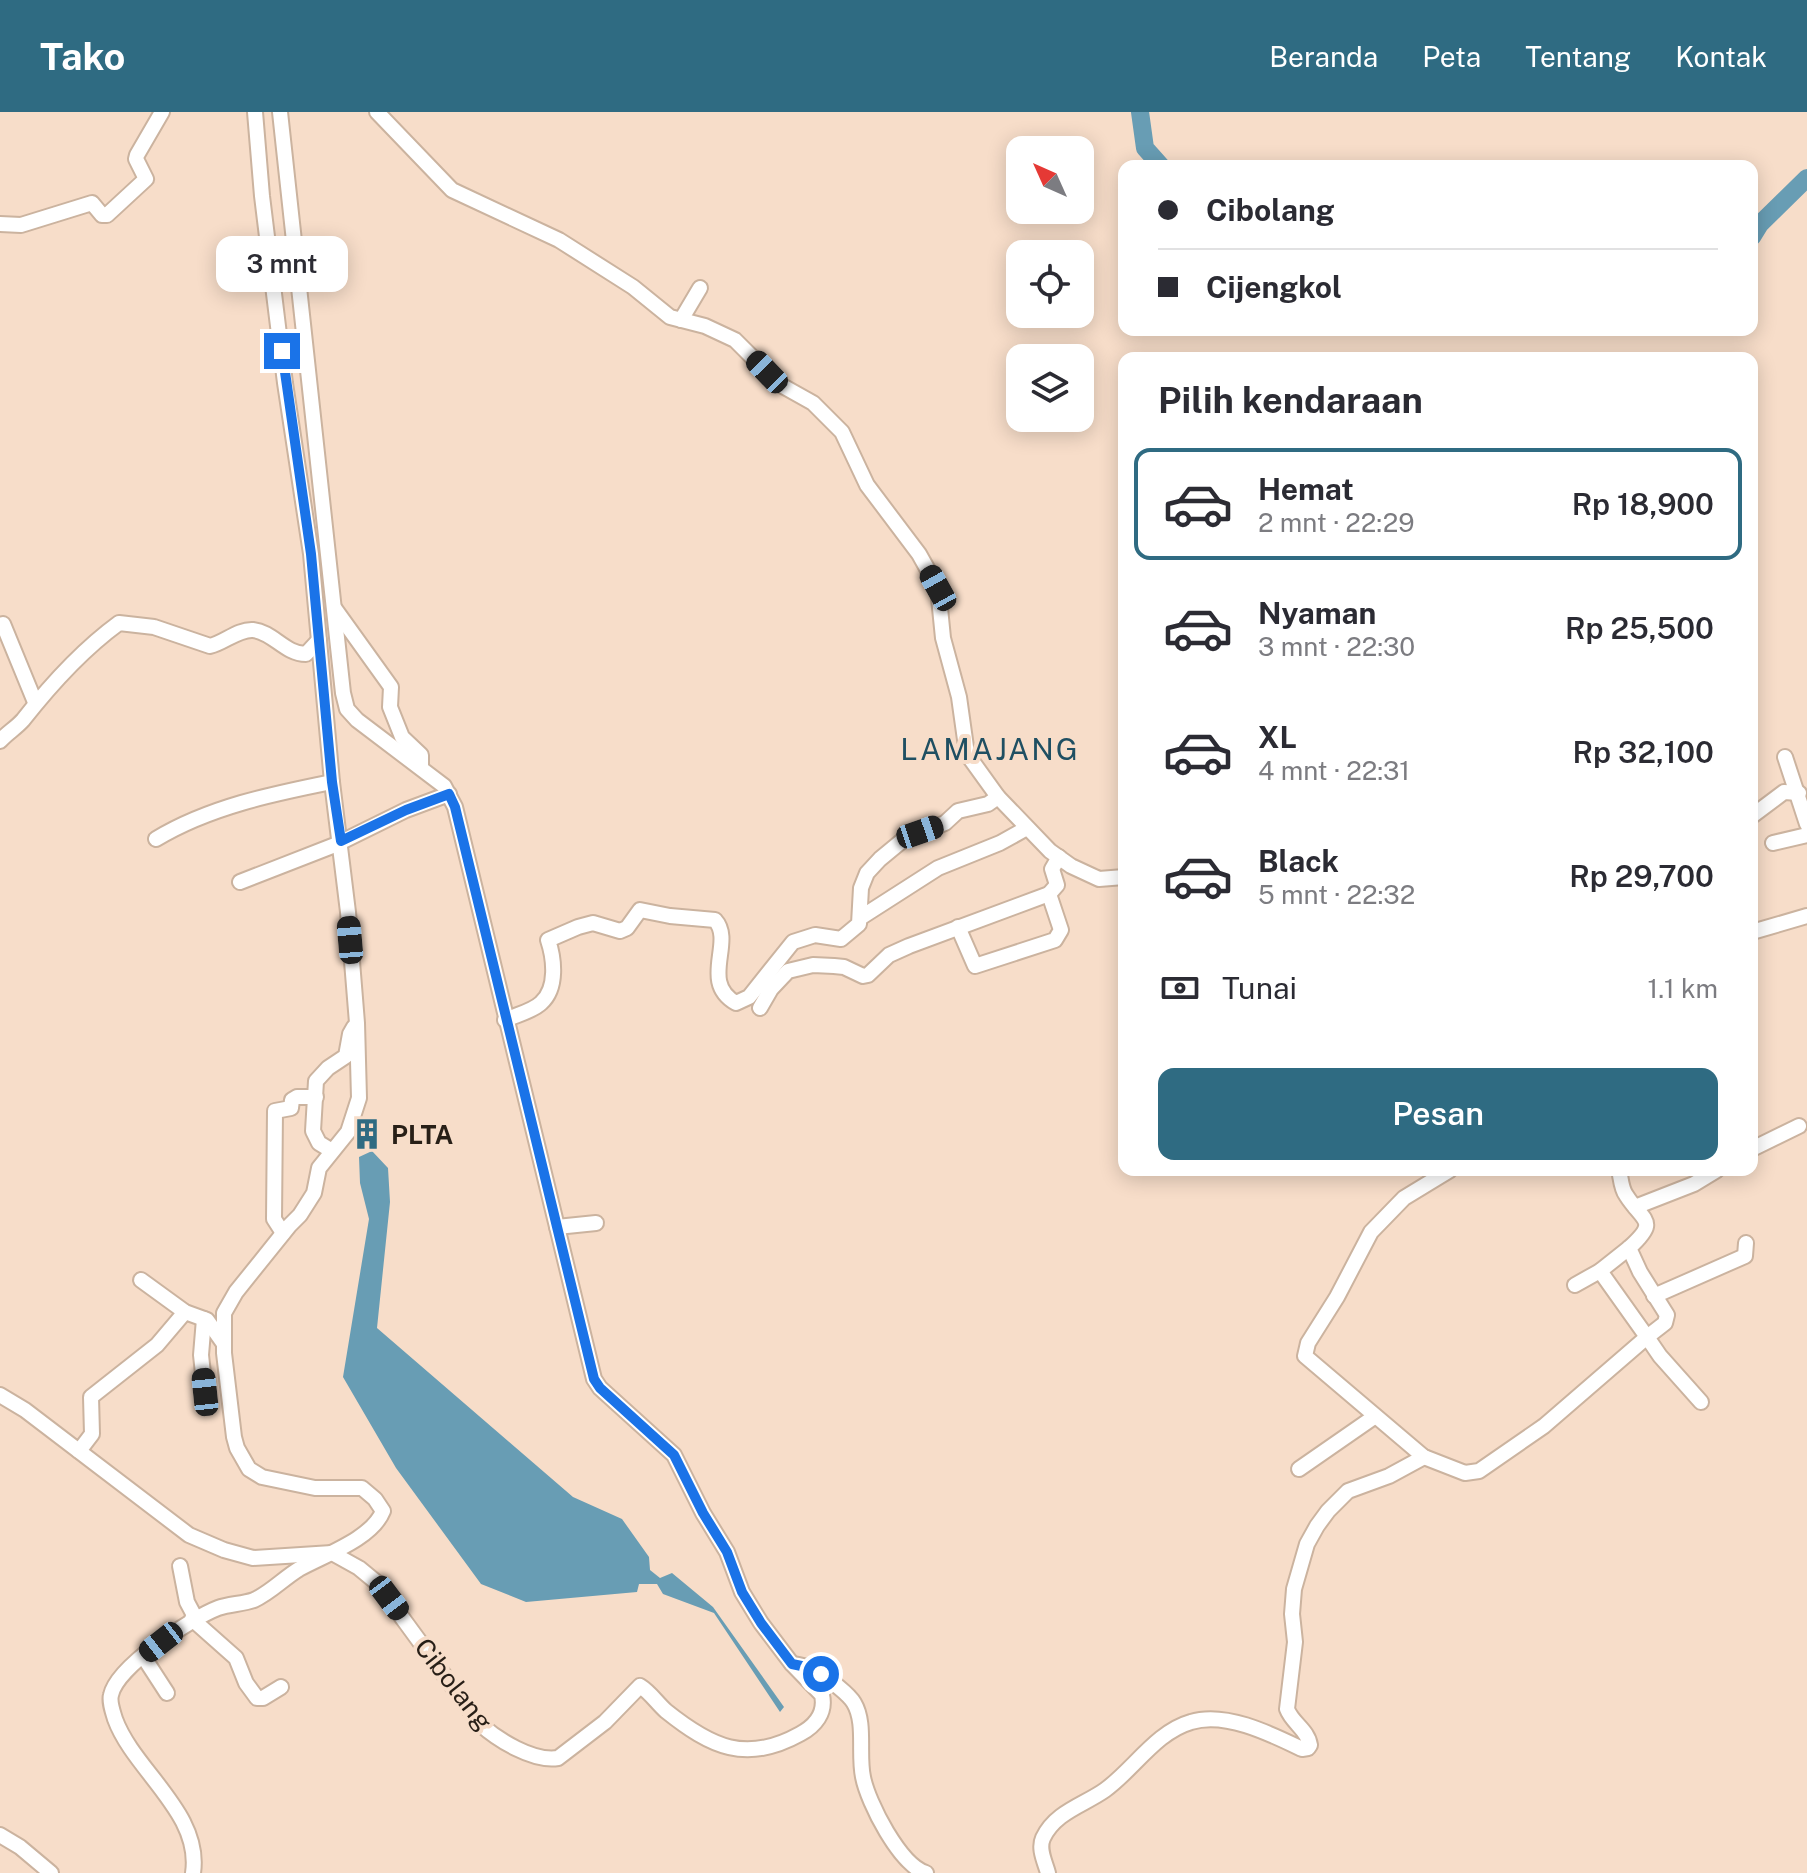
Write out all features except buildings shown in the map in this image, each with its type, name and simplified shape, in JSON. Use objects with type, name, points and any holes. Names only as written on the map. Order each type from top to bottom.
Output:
[{"type":"street","points":[[0,224],[21,225],[92,203],[102,215],[107,215],[146,179],[136,159],[162,112]]},
{"type":"street","points":[[193,1873],[195,1858],[191,1838],[175,1809],[122,1736],[113,1714],[112,1692],[143,1656],[194,1618],[222,1606],[252,1600],[299,1569],[372,1528],[382,1515],[381,1505],[362,1488],[315,1488],[262,1477],[249,1469],[234,1437],[224,1345],[225,1309],[314,1193],[319,1168],[348,1132],[359,1098],[357,1023],[341,841],[332,782],[311,554],[285,383],[255,112]]},
{"type":"street","name":"Cibolang","points":[[280,112],[347,709],[444,786],[455,807],[594,1379],[674,1455],[727,1552],[742,1592],[761,1623],[792,1664],[824,1698],[816,1723],[791,1739],[753,1751],[726,1747],[682,1723],[640,1686],[599,1728],[558,1758],[550,1759],[525,1751],[501,1740],[480,1724],[376,1582],[332,1553]]},
{"type":"street","points":[[377,112],[452,190],[541,230],[633,287],[670,317],[705,326],[735,340],[779,384],[813,403],[842,432],[867,485],[919,554],[938,588],[943,638],[959,697],[967,754],[998,797],[1059,857],[1099,879],[1118,877]]},
{"type":"street","points":[[681,320],[700,288]]},
{"type":"street","points":[[334,608],[391,687],[390,707],[402,737],[421,755],[421,767]]},
{"type":"street","points":[[0,741],[21,723],[35,702],[79,655],[119,623],[154,627],[210,646],[251,630],[261,632],[297,654],[310,652],[319,640]]},
{"type":"street","points":[[3,624],[35,702]]},
{"type":"street","points":[[1785,757],[1807,824]]},
{"type":"street","points":[[156,839],[233,804],[300,786],[332,782]]},
{"type":"street","points":[[1758,812],[1784,792],[1799,793]]},
{"type":"street","points":[[240,882],[449,794]]},
{"type":"street","points":[[505,1020],[542,1003],[555,967],[548,940],[578,927],[598,923],[620,931],[627,928],[640,910],[715,920],[721,928],[719,982],[723,994],[736,1003],[749,997],[793,942],[815,935],[841,939],[859,924],[861,888],[867,873],[903,840],[945,823],[958,811],[988,804],[998,797]]},
{"type":"street","points":[[860,918],[938,868],[1000,843],[1027,828]]},
{"type":"street","points":[[1773,843],[1807,835]]},
{"type":"street","points":[[760,1008],[771,989],[788,971],[813,965],[834,966],[868,975],[889,955],[1049,894],[1057,885],[1052,869],[1059,857]]},
{"type":"street","points":[[958,927],[975,966],[1055,940],[1061,930],[1049,894]]},
{"type":"street","points":[[1758,930],[1807,916]]},
{"type":"street","points":[[332,1151],[319,1143],[313,1131],[316,1081],[346,1056],[350,1034],[357,1023]]},
{"type":"street","points":[[283,1233],[274,1219],[275,1111],[291,1108],[292,1100],[297,1097],[316,1097]]},
{"type":"street","points":[[1758,1146],[1799,1126]]},
{"type":"street","points":[[1440,1176],[1404,1198],[1371,1232],[1306,1351],[1309,1361],[1374,1417],[1424,1457],[1455,1472],[1479,1471],[1544,1426],[1665,1323],[1667,1317],[1629,1248]]},
{"type":"street","points":[[1575,1285],[1600,1271],[1646,1230],[1646,1221],[1623,1192],[1620,1176]]},
{"type":"street","points":[[1635,1207],[1707,1176]]},
{"type":"street","points":[[557,1227],[596,1223]]},
{"type":"street","points":[[1654,1296],[1745,1256],[1746,1243]]},
{"type":"street","points":[[1600,1271],[1660,1356],[1701,1402]]},
{"type":"street","points":[[141,1280],[185,1312],[204,1319],[224,1345]]},
{"type":"street","points":[[79,1451],[92,1434],[91,1397],[157,1345],[185,1312]]},
{"type":"street","points":[[204,1319],[201,1355],[205,1392]]},
{"type":"street","points":[[0,1395],[25,1410],[189,1535],[253,1558],[332,1553]]},
{"type":"street","points":[[1299,1469],[1374,1417]]},
{"type":"street","points":[[1048,1873],[1041,1848],[1042,1839],[1051,1826],[1070,1809],[1103,1792],[1171,1731],[1192,1721],[1217,1720],[1242,1725],[1302,1749],[1308,1748],[1309,1737],[1290,1717],[1287,1709],[1295,1642],[1292,1614],[1294,1589],[1307,1544],[1328,1511],[1348,1491],[1389,1476],[1424,1457]]},
{"type":"street","points":[[180,1566],[184,1593],[194,1618],[202,1631],[236,1658],[246,1683],[257,1698],[263,1698],[281,1687]]},
{"type":"street","points":[[143,1656],[167,1693]]},
{"type":"street","points":[[792,1664],[811,1668],[821,1674],[854,1703],[859,1719],[863,1777],[867,1789],[889,1835],[911,1866],[926,1873]]},
{"type":"street","points":[[0,1835],[51,1873]]},
{"type":"water","points":[[372,1151],[388,1168],[390,1202],[377,1328],[573,1497],[622,1519],[649,1557],[650,1570],[660,1578],[672,1573],[713,1607],[784,1707],[780,1712],[714,1613],[663,1594],[657,1584],[639,1584],[637,1592],[526,1602],[481,1584],[396,1468],[343,1377],[369,1219],[360,1183],[359,1157]]},
{"type":"waterway","points":[[1140,112],[1145,148],[1156,160]]},
{"type":"waterway","points":[[1758,227],[1807,178]]},
{"type":"place","name":"PLTA","points":[[367,1134]]},
{"type":"district","name":"LAMAJANG","points":[[990,749]]},
{"type":"route","points":[[282,351],[311,554],[332,782],[341,841],[406,810],[449,794],[455,807],[594,1379],[674,1455],[703,1513],[721,1540],[742,1592],[761,1623],[792,1664],[811,1668],[821,1674]]}]
